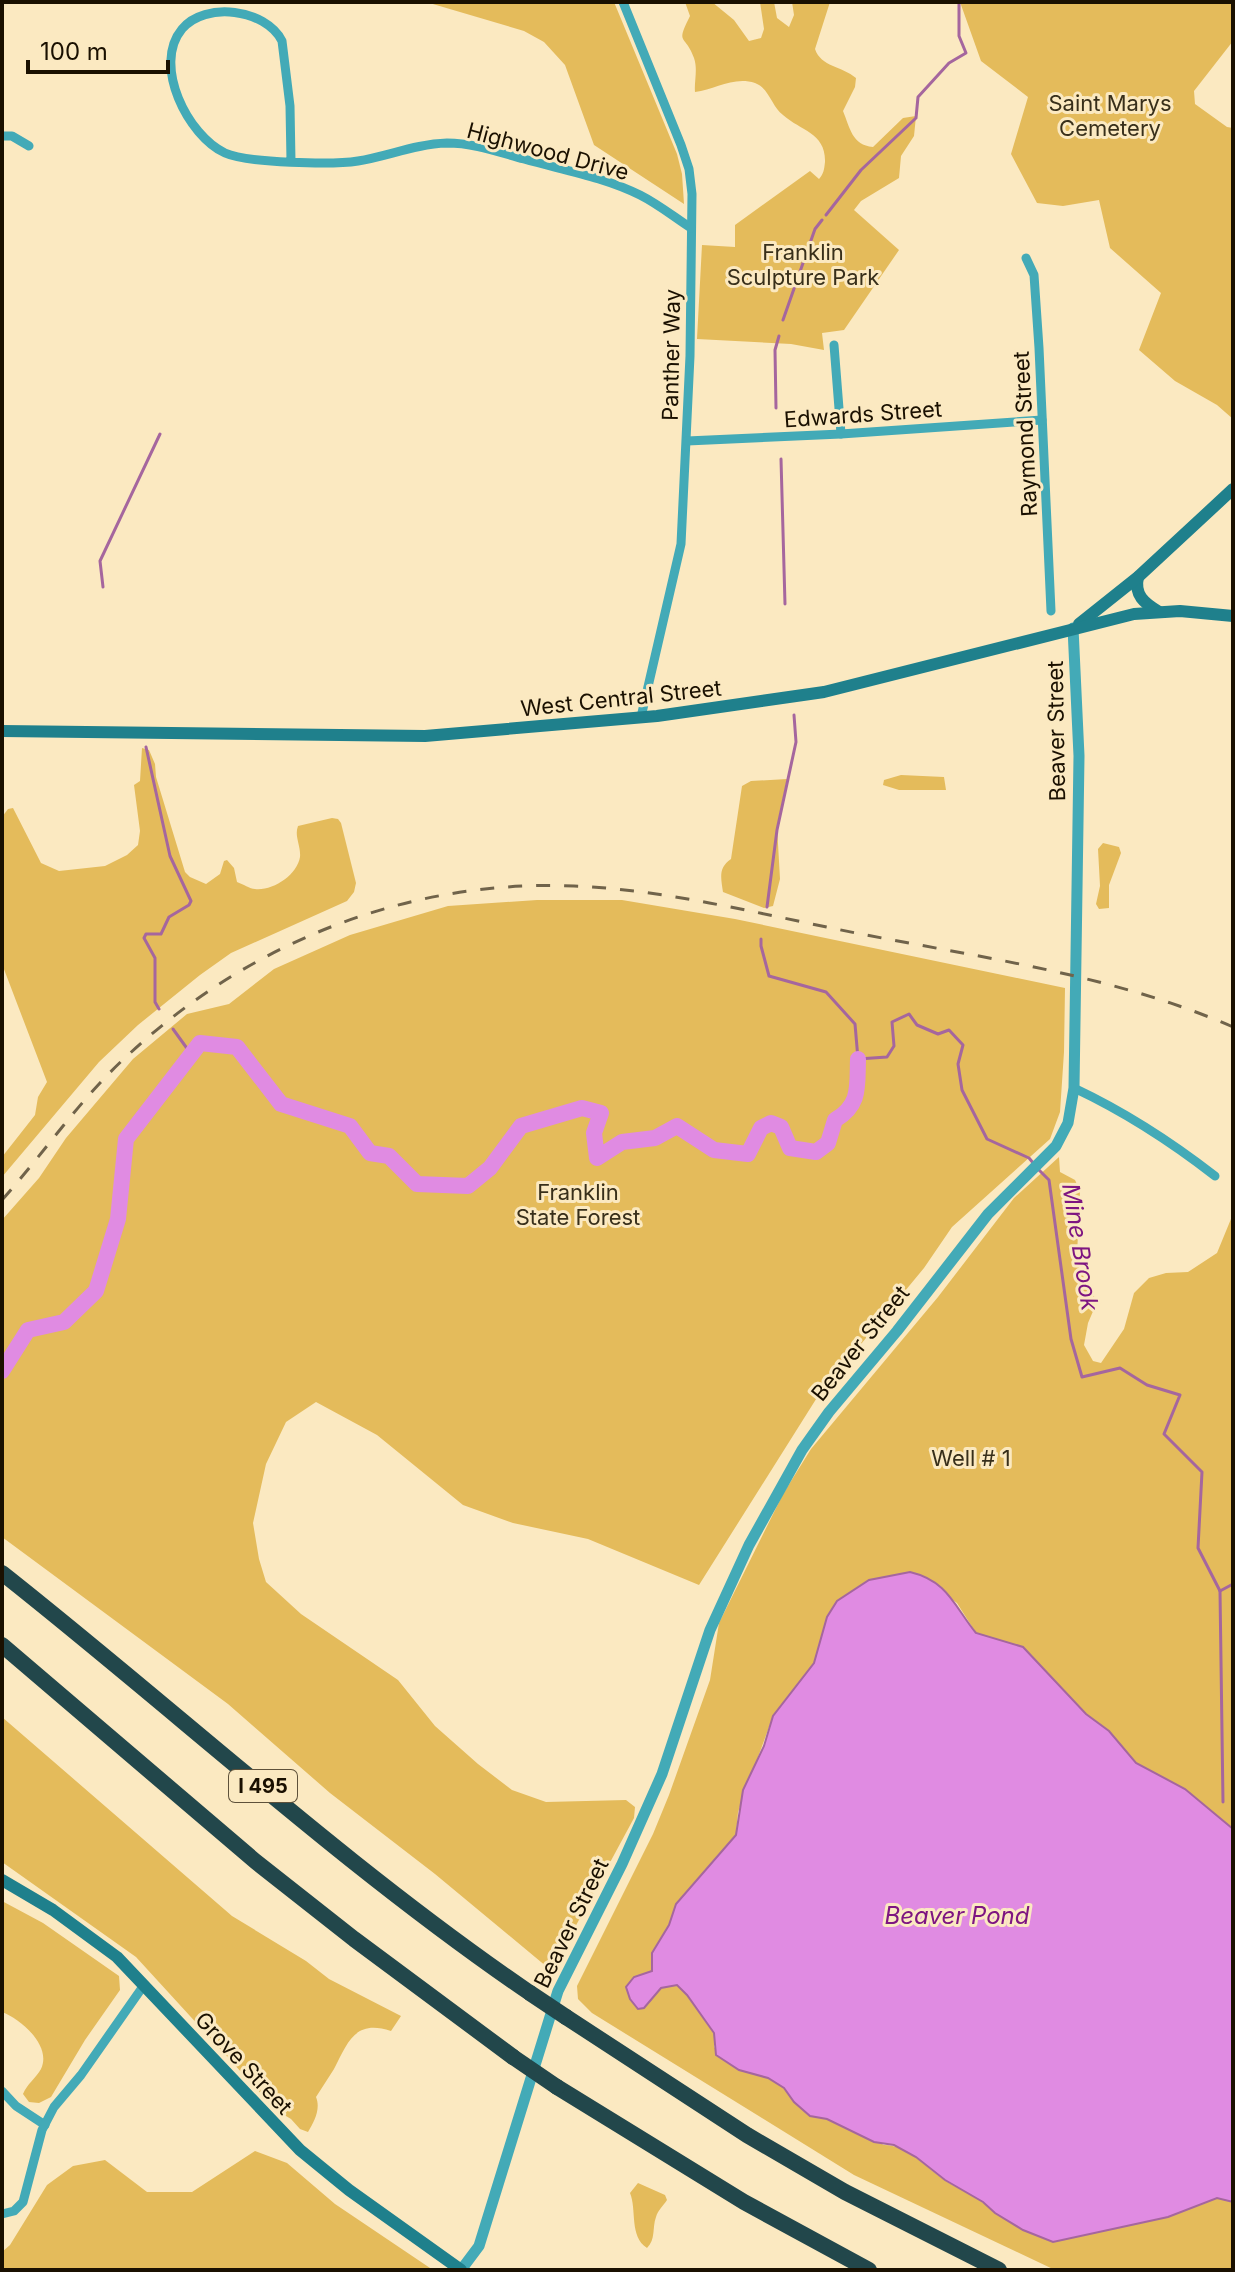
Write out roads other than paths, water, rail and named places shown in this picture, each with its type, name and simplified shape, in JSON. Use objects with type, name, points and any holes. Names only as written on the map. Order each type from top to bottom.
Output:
[{"type":"highway","name":"I 495","points":[[2,1573],[407,1903],[482,1960],[658,2080],[747,2135],[845,2192],[999,2270]]},
{"type":"highway","name":"I 495","points":[[2,1645],[255,1861],[513,2057],[744,2202],[869,2270]]},
{"type":"main road","name":"Beaver Street","points":[[1073,628],[1138,577],[1233,489]]},
{"type":"main road","points":[[1138,577],[1136,588],[1140,598],[1159,612]]},
{"type":"main road","name":"West Central Street","points":[[2,731],[425,736],[709,711],[824,692],[1128,615],[1197,612],[1233,616]]},
{"type":"main road","name":"Grove Street","points":[[2,1880],[88,1934],[117,1957],[261,2112],[314,2163],[461,2270]]},
{"type":"street","name":"Panther Way","points":[[623,2],[687,163],[692,194],[687,441],[679,557],[641,717]]},
{"type":"street","name":"Highwood Drive","points":[[291,161],[290,106],[282,41],[278,33],[265,21],[250,15],[218,13],[192,21],[180,30],[173,47],[171,68],[174,86],[184,113],[199,134],[219,150],[244,158],[291,161],[358,161],[433,145],[469,144],[613,183],[642,196],[691,228]]},
{"type":"street","points":[[2,136],[12,136],[29,146]]},
{"type":"street","name":"Raymond Street","points":[[1026,258],[1034,275],[1051,611]]},
{"type":"street","points":[[834,345],[841,434]]},
{"type":"street","name":"Edwards Street","points":[[687,441],[1042,420]]},
{"type":"street","name":"Beaver Street","points":[[461,2270],[479,2246],[558,1991],[622,1864],[662,1774],[710,1630],[756,1531],[802,1450],[829,1412],[988,1214],[1038,1165],[1063,1135],[1069,1119],[1074,1088],[1079,756],[1073,628]]},
{"type":"street","points":[[1074,1088],[1119,1109],[1177,1146],[1215,1176]]},
{"type":"street","points":[[2,2214],[14,2211],[23,2202],[45,2125],[54,2107],[81,2075],[144,1985]]},
{"type":"street","points":[[2,2091],[16,2106],[45,2125]]},
{"type":"water","name":"Beaver Pond","points":[[910,1572],[942,1588],[976,1633],[1023,1647],[1086,1714],[1109,1731],[1136,1763],[1185,1789],[1233,1829],[1233,2202],[1217,2198],[1168,2217],[1053,2242],[1023,2230],[995,2213],[916,2157],[894,2145],[874,2142],[827,2119],[810,2116],[784,2088],[768,2078],[739,2070],[716,2055],[714,2033],[677,1985],[661,1988],[644,2008],[638,2009],[630,1999],[626,1987],[634,1977],[652,1971],[652,1953],[669,1925],[676,1904],[736,1835],[743,1790],[764,1746],[773,1716],[814,1663],[827,1617],[837,1601],[869,1580]]},
{"type":"waterway","points":[[826,215],[861,170],[916,118],[918,97],[949,63],[966,53],[959,36],[959,2]]},
{"type":"waterway","points":[[783,320],[815,229],[822,220]]},
{"type":"waterway","points":[[776,408],[775,350],[779,336]]},
{"type":"waterway","points":[[103,587],[100,561],[160,434]]},
{"type":"waterway","points":[[781,459],[785,604]]},
{"type":"waterway","points":[[767,907],[777,830],[796,742],[794,715]]},
{"type":"waterway","points":[[146,747],[170,856],[191,901],[169,917],[161,934],[146,934],[144,938],[155,958],[155,1002],[159,1009]]},
{"type":"waterway","name":"Mine Brook","points":[[761,939],[769,976],[826,992],[855,1024],[858,1059],[887,1057],[894,1046],[892,1022],[909,1014],[917,1025],[938,1034],[949,1030],[963,1045],[958,1064],[962,1090],[987,1139],[1029,1158],[1034,1164]]},
{"type":"waterway","points":[[173,1029],[191,1054]]},
{"type":"waterway","name":"Mine Brook","points":[[2,1371],[28,1330],[64,1322],[96,1291],[118,1219],[126,1139],[200,1043],[237,1047],[281,1104],[350,1126],[370,1153],[389,1156],[417,1184],[468,1186],[490,1168],[521,1126],[582,1108],[601,1113],[594,1133],[597,1158],[622,1142],[655,1138],[677,1126],[714,1150],[748,1154],[761,1128],[771,1123],[781,1127],[790,1148],[816,1152],[828,1143],[835,1120],[853,1101],[858,1059]]},
{"type":"waterway","name":"Mine Brook","points":[[1039,1170],[1049,1180],[1071,1339],[1082,1377],[1120,1368],[1147,1385],[1180,1395],[1164,1434],[1202,1472],[1198,1548],[1220,1591],[1233,1584]]},
{"type":"waterway","points":[[1220,1591],[1223,1802]]},
{"type":"railway","points":[[2,1200],[78,1108],[127,1056],[174,1016],[224,981],[278,951],[333,926],[391,907],[451,894],[512,887],[574,886],[681,898],[1048,970],[1142,994],[1233,1027]]},
{"type":"park label","name":"Saint Marys Cemetery","points":[[1110,116]]},
{"type":"park label","name":"Franklin Sculpture Park","points":[[803,264]]},
{"type":"park label","name":"Franklin State Forest","points":[[578,1204]]},
{"type":"park label","name":"Well # 1","points":[[971,1458]]}]
